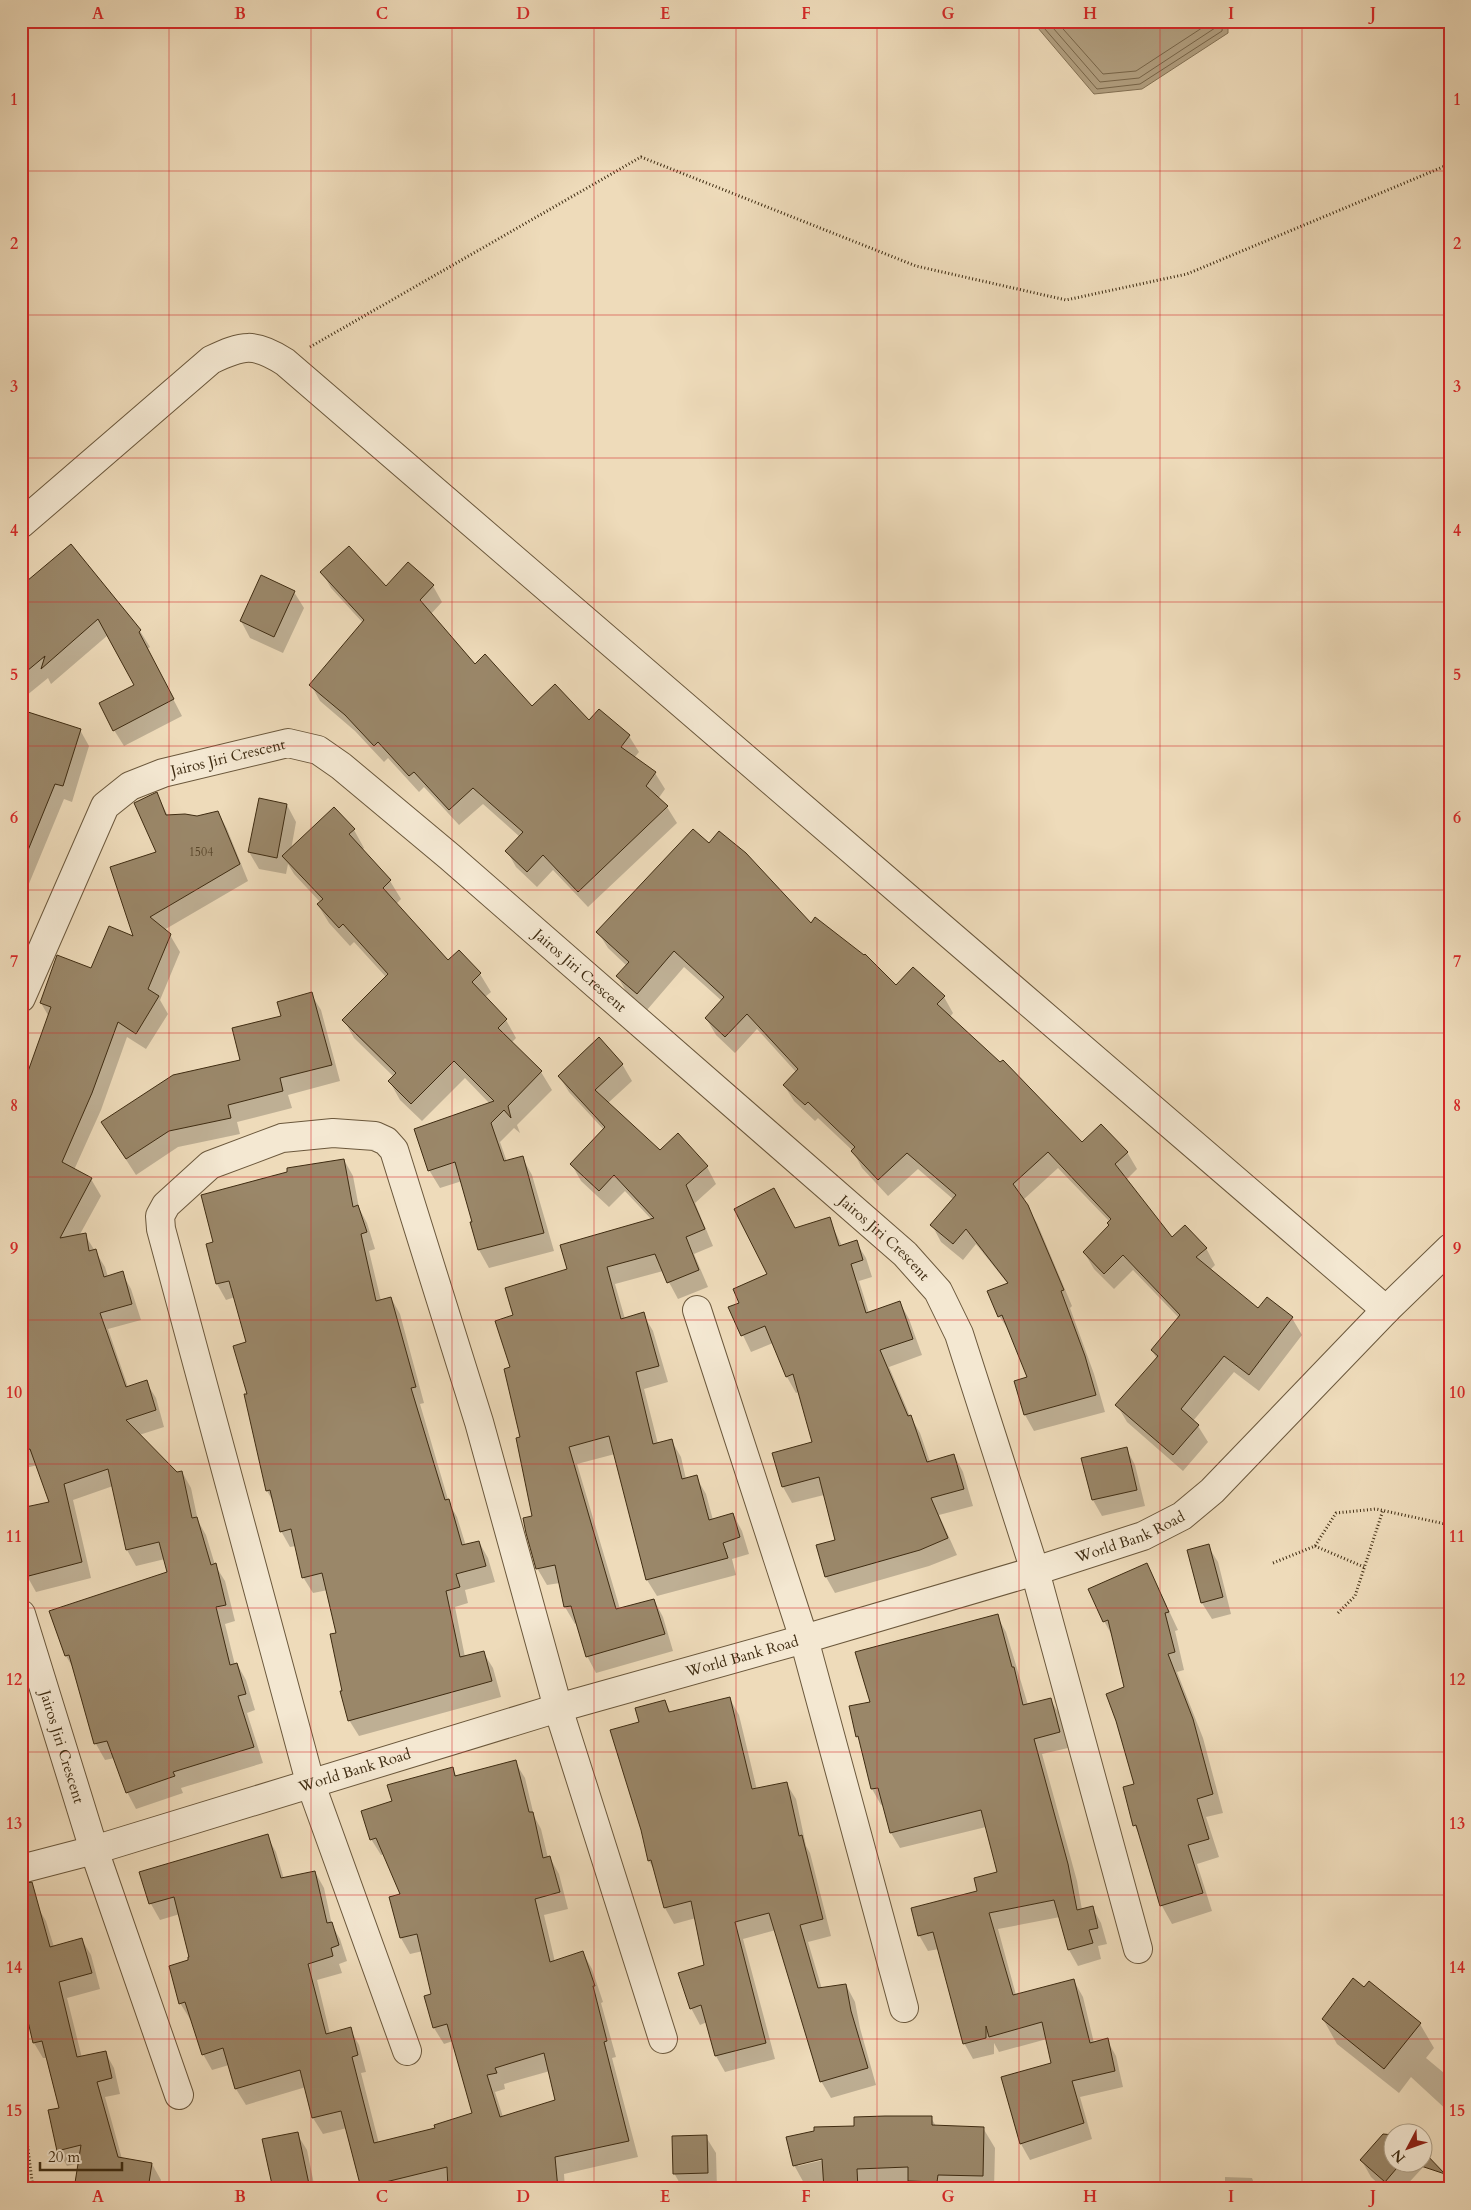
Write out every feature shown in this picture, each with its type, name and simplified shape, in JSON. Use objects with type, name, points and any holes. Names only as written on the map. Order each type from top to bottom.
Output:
[{"type":"street","points":[[21,524],[211,360],[230,352],[250,347],[266,350],[285,362],[1386,1310]]},
{"type":"street","name":"Jairos Jiri Crescent","points":[[21,998],[105,806],[130,786],[163,772],[288,743],[318,750],[341,766],[450,857],[701,1074],[905,1254],[938,1292],[960,1334],[1035,1571],[1138,1949]]},
{"type":"street","points":[[407,2051],[310,1782],[161,1229],[160,1216],[166,1205],[210,1164],[282,1138],[333,1133],[375,1136],[386,1141],[394,1150],[479,1422],[558,1708],[663,2039]]},
{"type":"street","name":"World Bank Road","points":[[21,1869],[94,1850],[310,1782],[558,1708],[804,1639],[1035,1571],[1143,1536],[1182,1516],[1212,1491],[1386,1310],[1450,1248]]},
{"type":"street","points":[[697,1310],[804,1639],[904,2008]]},
{"type":"street","name":"Jairos Jiri Crescent","points":[[21,1614],[94,1850],[179,2095]]},
{"type":"path","points":[[285,362],[641,157],[916,266],[1066,300],[1187,274],[1450,164]]},
{"type":"path","points":[[1273,1563],[1315,1546],[1336,1513],[1376,1509],[1450,1525]]},
{"type":"path","points":[[1338,1613],[1354,1596],[1382,1510]]},
{"type":"path","points":[[1315,1546],[1364,1567]]},
{"type":"path","points":[[21,2094],[33,2189]]},
{"type":"water","points":[[1032,21],[1228,21],[1228,33],[1142,89],[1094,94]]},
{"type":"building","points":[[71,544],[141,630],[139,632],[174,699],[113,731],[99,703],[134,685],[98,619],[41,669],[45,656],[21,676],[21,586]]},
{"type":"building","points":[[349,546],[386,586],[408,562],[434,585],[420,600],[475,664],[485,654],[532,706],[555,684],[589,720],[599,709],[630,735],[621,747],[656,772],[646,786],[668,806],[578,892],[543,855],[527,872],[505,851],[523,832],[473,788],[449,810],[414,772],[409,776],[378,742],[374,746],[345,715],[309,685],[364,620],[320,572]]},
{"type":"building","points":[[261,575],[295,591],[274,637],[240,621]]},
{"type":"building","points":[[28,712],[81,729],[63,786],[55,784],[22,865],[21,732]]},
{"type":"building","points":[[157,792],[166,815],[185,814],[197,816],[218,811],[240,864],[150,917],[171,934],[148,989],[159,996],[136,1034],[118,1022],[92,1093],[62,1162],[92,1178],[60,1238],[86,1233],[89,1251],[96,1249],[104,1277],[123,1271],[132,1304],[100,1313],[126,1387],[147,1380],[156,1410],[126,1420],[177,1472],[182,1471],[192,1518],[197,1517],[211,1565],[216,1563],[226,1605],[216,1607],[230,1665],[237,1663],[246,1694],[238,1696],[254,1747],[173,1772],[175,1776],[126,1793],[107,1741],[94,1744],[69,1655],[65,1656],[49,1611],[167,1572],[159,1542],[126,1550],[108,1469],[64,1484],[82,1562],[21,1578],[21,1508],[49,1502],[30,1449],[21,1451],[21,1091],[51,1007],[40,1003],[57,955],[91,968],[109,926],[133,936],[110,867],[156,852],[134,803]]},
{"type":"building","points":[[259,798],[287,804],[277,858],[248,852]]},
{"type":"building","points":[[334,807],[355,829],[349,834],[391,880],[383,888],[448,960],[459,950],[481,973],[472,982],[507,1019],[498,1028],[542,1071],[508,1106],[511,1118],[504,1110],[491,1123],[504,1161],[523,1156],[544,1233],[478,1250],[455,1162],[428,1171],[414,1129],[494,1101],[454,1061],[411,1104],[388,1081],[396,1073],[342,1020],[388,974],[343,924],[339,928],[317,904],[323,899],[282,856]]},
{"type":"building","points":[[693,829],[709,843],[719,831],[746,853],[811,923],[815,917],[865,954],[896,985],[913,967],[945,996],[937,1004],[1000,1062],[1003,1060],[1082,1142],[1101,1124],[1128,1152],[1115,1164],[1172,1237],[1185,1225],[1207,1248],[1196,1257],[1258,1308],[1267,1297],[1293,1317],[1249,1375],[1224,1356],[1181,1409],[1199,1425],[1173,1455],[1115,1405],[1158,1356],[1151,1350],[1180,1315],[1123,1255],[1104,1274],[1083,1252],[1109,1225],[1107,1223],[1111,1219],[1048,1152],[1013,1184],[1028,1205],[1064,1290],[1061,1291],[1085,1356],[1096,1395],[1024,1415],[1014,1381],[1027,1377],[1002,1315],[998,1317],[987,1291],[1008,1283],[966,1229],[953,1244],[930,1225],[956,1195],[907,1153],[878,1180],[851,1151],[855,1147],[808,1102],[805,1105],[783,1085],[798,1069],[747,1014],[725,1037],[705,1018],[724,997],[674,951],[637,994],[616,976],[629,962],[596,932]]},
{"type":"building","points":[[312,992],[332,1065],[280,1078],[283,1091],[228,1105],[231,1118],[169,1131],[126,1159],[101,1122],[173,1075],[240,1060],[232,1028],[281,1016],[277,1002]]},
{"type":"building","points":[[599,1037],[623,1064],[595,1090],[660,1150],[678,1133],[708,1166],[686,1185],[705,1229],[686,1237],[699,1270],[667,1283],[655,1254],[607,1267],[621,1319],[644,1312],[659,1366],[636,1372],[653,1444],[672,1439],[682,1479],[697,1475],[709,1520],[733,1513],[740,1537],[723,1543],[728,1558],[646,1580],[609,1436],[569,1447],[616,1609],[654,1599],[665,1634],[586,1657],[571,1606],[564,1607],[555,1565],[536,1569],[526,1533],[523,1518],[532,1516],[516,1438],[520,1437],[504,1369],[510,1367],[495,1321],[513,1315],[505,1288],[567,1269],[560,1245],[654,1218],[614,1175],[599,1191],[570,1164],[605,1127],[558,1076]]},
{"type":"building","points":[[344,1159],[353,1207],[358,1205],[367,1232],[361,1234],[376,1301],[391,1297],[416,1387],[411,1388],[445,1500],[449,1499],[462,1545],[479,1541],[486,1566],[456,1574],[460,1587],[446,1591],[460,1657],[484,1651],[492,1681],[348,1721],[340,1691],[342,1691],[330,1634],[336,1633],[322,1573],[302,1578],[291,1529],[280,1532],[270,1490],[266,1491],[244,1394],[247,1394],[233,1346],[246,1342],[229,1281],[216,1284],[206,1244],[213,1242],[201,1195],[287,1172],[287,1168]]},
{"type":"building","points":[[774,1188],[795,1228],[830,1217],[839,1246],[857,1240],[863,1260],[851,1264],[866,1313],[900,1301],[913,1339],[880,1350],[908,1416],[911,1415],[927,1462],[954,1454],[964,1489],[931,1498],[948,1538],[920,1550],[825,1577],[816,1545],[835,1540],[819,1477],[782,1487],[772,1453],[812,1442],[793,1374],[786,1377],[765,1326],[741,1336],[728,1307],[739,1303],[733,1289],[767,1274],[734,1209]]},
{"type":"building","points":[[1127,1447],[1137,1490],[1092,1500],[1081,1458]]},
{"type":"building","points":[[1209,1544],[1223,1597],[1201,1603],[1187,1550]]},
{"type":"building","points":[[1147,1563],[1169,1612],[1165,1613],[1175,1652],[1168,1654],[1193,1719],[1213,1794],[1197,1799],[1209,1839],[1188,1845],[1203,1893],[1160,1906],[1136,1825],[1133,1826],[1123,1787],[1134,1784],[1116,1721],[1106,1694],[1124,1687],[1108,1620],[1103,1622],[1088,1589]]},
{"type":"building","points":[[998,1614],[1023,1705],[1051,1698],[1060,1732],[1034,1739],[1068,1864],[1077,1910],[1093,1906],[1098,1928],[1089,1930],[1093,1943],[1068,1950],[1054,1900],[989,1913],[1013,1995],[1074,1979],[1090,2043],[1108,2038],[1115,2071],[1072,2081],[1084,2123],[1020,2144],[1001,2077],[1051,2063],[1042,2022],[989,2037],[986,2026],[986,2038],[963,2044],[933,1932],[918,1936],[911,1908],[977,1891],[974,1878],[997,1872],[981,1810],[890,1833],[878,1788],[871,1789],[849,1706],[870,1702],[855,1652]]},
{"type":"building","points":[[730,1697],[752,1789],[787,1782],[799,1836],[802,1835],[823,1919],[800,1925],[818,1988],[846,1984],[851,2011],[868,2068],[820,2082],[769,1913],[735,1922],[766,2043],[715,2056],[701,2005],[690,2009],[678,1973],[704,1965],[691,1901],[664,1908],[651,1860],[648,1861],[641,1830],[610,1730],[639,1722],[635,1708],[665,1700],[669,1712]]},
{"type":"building","points":[[516,1760],[529,1812],[533,1812],[543,1858],[550,1856],[560,1892],[535,1899],[550,1962],[583,1951],[595,1986],[593,1986],[607,2041],[604,2042],[629,2141],[555,2157],[558,2189],[448,2189],[447,2167],[361,2188],[341,2111],[312,2118],[300,2070],[235,2089],[223,2048],[202,2055],[185,2002],[179,2004],[169,1966],[188,1960],[189,1957],[174,1897],[149,1904],[139,1872],[268,1834],[281,1878],[315,1871],[327,1923],[332,1922],[339,1945],[331,1948],[333,1956],[308,1964],[326,2034],[351,2027],[358,2055],[352,2057],[374,2143],[435,2128],[434,2125],[472,2113],[447,2024],[433,2028],[424,1996],[431,1994],[417,1934],[400,1938],[389,1897],[400,1894],[376,1838],[370,1840],[361,1811],[392,1801],[387,1785],[453,1767],[455,1776]],"holes":[[[544,2053],[555,2100],[500,2117],[487,2075],[497,2073],[495,2068]]]},
{"type":"building","points":[[32,1882],[50,1947],[82,1938],[92,1973],[59,1982],[77,2057],[106,2051],[112,2078],[97,2082],[118,2157],[152,2163],[148,2189],[74,2189],[81,2145],[57,2151],[48,2110],[59,2108],[42,2041],[33,2043],[21,1991],[21,1884]]},
{"type":"building","points":[[1353,1978],[1364,1987],[1369,1981],[1421,2023],[1384,2069],[1322,2019]]},
{"type":"building","points":[[932,2116],[932,2125],[984,2127],[983,2176],[938,2175],[937,2182],[908,2181],[908,2167],[857,2169],[858,2189],[824,2189],[822,2159],[793,2166],[786,2137],[814,2131],[814,2127],[854,2126],[854,2117]]},
{"type":"building","points":[[298,2132],[310,2189],[273,2189],[262,2139]]},
{"type":"building","points":[[1384,2134],[1384,2172],[1394,2172],[1385,2182],[1360,2160]]},
{"type":"building","points":[[707,2135],[708,2173],[673,2174],[672,2136]]},
{"type":"building","points":[[1434,2162],[1445,2174],[1434,2170]]}]
